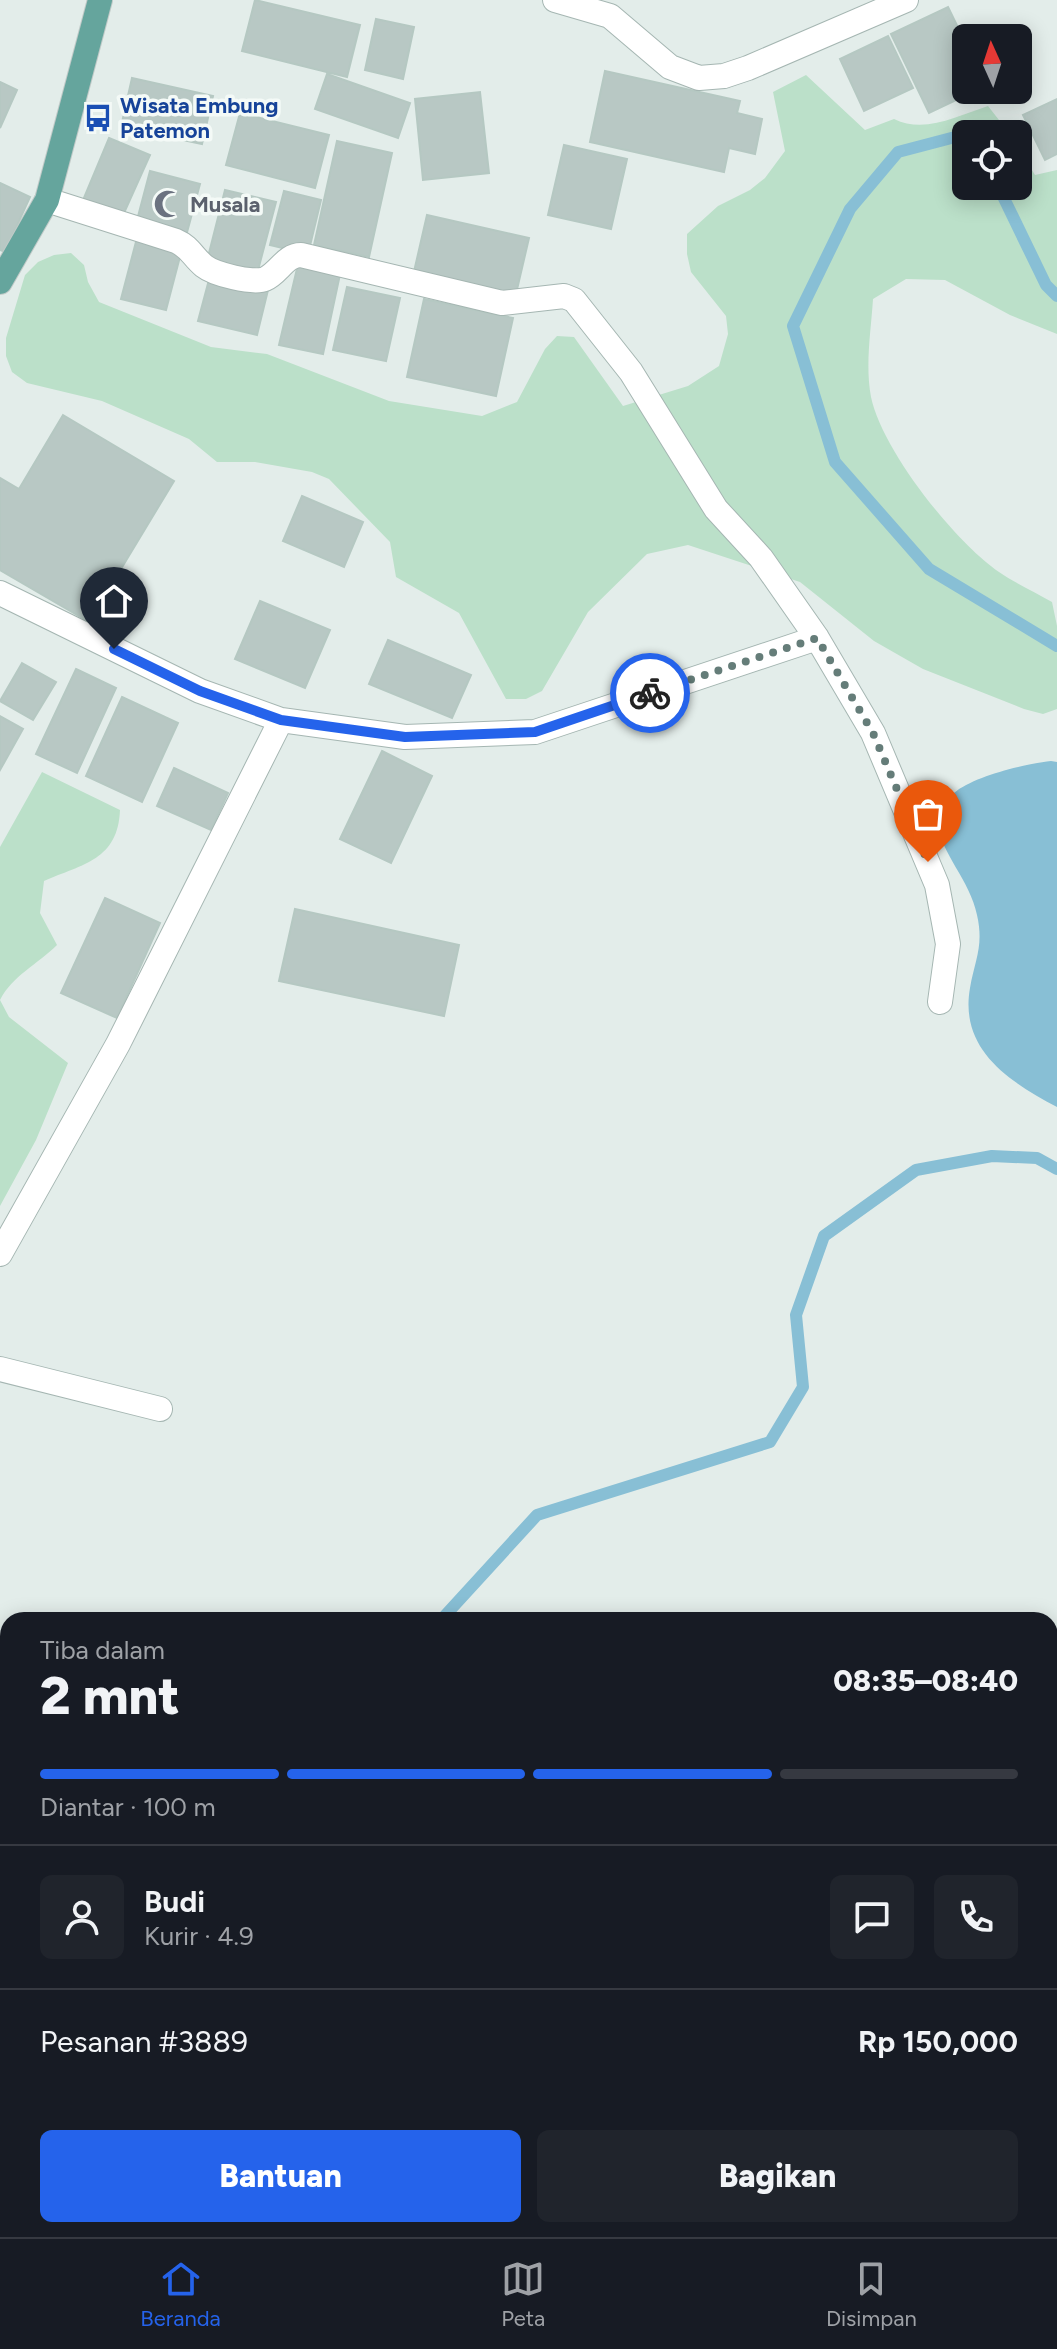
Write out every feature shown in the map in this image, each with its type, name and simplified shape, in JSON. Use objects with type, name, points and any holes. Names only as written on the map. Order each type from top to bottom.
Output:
[{"type":"main road","points":[[0,282],[47,200],[100,0]]},
{"type":"street","points":[[563,1],[610,16],[670,67],[699,78],[724,76],[748,68],[906,0]]},
{"type":"street","points":[[47,200],[176,241],[191,248],[208,268],[253,280],[268,278],[295,254],[502,303],[515,304],[564,296],[574,300],[631,372],[716,509],[761,558],[817,638],[873,733],[937,885],[948,944],[940,1002]]},
{"type":"street","points":[[0,593],[200,691],[281,720],[405,737],[535,732],[817,638]]},
{"type":"street","points":[[0,1254],[118,1044],[281,720]]},
{"type":"street","points":[[0,1369],[160,1409]]},
{"type":"green space","points":[[806,75],[865,130],[894,119],[917,125],[941,122],[988,106],[999,120],[952,120],[952,200],[1032,200],[1032,170],[1035,175],[1057,170],[1057,334],[1010,315],[945,280],[906,279],[873,299],[868,360],[871,397],[878,418],[889,442],[922,493],[981,558],[1005,576],[1052,602],[1057,626],[1057,709],[1043,714],[1024,709],[923,669],[874,641],[800,582],[688,545],[647,554],[588,612],[542,691],[526,699],[506,699],[459,613],[396,577],[390,542],[329,479],[312,472],[255,462],[217,462],[189,439],[102,401],[27,383],[12,372],[6,356],[6,338],[25,275],[38,262],[54,255],[71,253],[84,265],[88,282],[99,302],[211,347],[267,354],[389,401],[482,416],[517,402],[545,349],[557,336],[574,337],[623,406],[688,386],[719,366],[728,334],[726,316],[691,272],[687,234],[718,206],[750,190],[765,178],[785,151],[773,92]]},
{"type":"green space","points":[[42,772],[120,810],[118,827],[113,840],[96,858],[44,881],[40,913],[57,945],[18,977],[0,1000],[0,847]]},
{"type":"green space","points":[[0,1000],[9,1017],[68,1063],[36,1140],[0,1206]]},
{"type":"water","points":[[1057,762],[1057,1107],[1006,1075],[980,1046],[972,1029],[970,988],[979,944],[979,926],[973,902],[944,844],[936,820],[951,796],[974,781]]},
{"type":"building","points":[[255,0],[360,25],[347,77],[242,51]]},
{"type":"building","points":[[948,7],[956,24],[952,24],[952,102],[929,113],[891,34]]},
{"type":"building","points":[[376,19],[414,27],[403,79],[365,70]]},
{"type":"building","points":[[888,36],[913,88],[864,111],[840,59]]},
{"type":"building","points":[[605,71],[740,101],[737,113],[762,119],[755,154],[729,148],[724,172],[590,142]]},
{"type":"building","points":[[327,74],[410,103],[398,138],[315,109]]},
{"type":"building","points":[[132,78],[213,96],[202,144],[121,127]]},
{"type":"building","points":[[0,82],[17,90],[0,128]]},
{"type":"building","points":[[480,92],[489,173],[423,180],[415,99]]},
{"type":"building","points":[[1057,99],[1057,154],[1045,160],[1032,133],[1032,120],[1025,120],[1023,115]]},
{"type":"building","points":[[240,113],[329,135],[315,188],[226,165]]},
{"type":"building","points":[[109,138],[150,155],[120,222],[81,205]]},
{"type":"building","points":[[337,141],[392,153],[369,257],[314,245]]},
{"type":"building","points":[[564,145],[627,159],[611,229],[548,215]]},
{"type":"building","name":"Musala","points":[[150,171],[200,184],[186,236],[136,224]]},
{"type":"building","points":[[0,183],[30,197],[5,252],[0,250]]},
{"type":"building","points":[[225,190],[276,202],[257,274],[207,261]]},
{"type":"building","points":[[284,191],[321,200],[308,254],[270,245]]},
{"type":"building","points":[[427,215],[529,238],[515,298],[413,276]]},
{"type":"building","points":[[137,238],[182,249],[166,310],[121,299]]},
{"type":"building","points":[[300,256],[342,265],[323,354],[279,345]]},
{"type":"building","points":[[210,276],[268,290],[257,335],[198,321]]},
{"type":"building","points":[[347,287],[400,298],[386,361],[333,350]]},
{"type":"building","points":[[424,299],[513,318],[496,396],[407,377]]},
{"type":"building","points":[[63,415],[174,481],[89,622],[0,570],[0,478],[19,489]]},
{"type":"building","points":[[302,496],[363,522],[344,567],[283,541]]},
{"type":"building","points":[[260,601],[330,630],[305,688],[235,659]]},
{"type":"building","points":[[388,640],[471,675],[452,718],[369,684]]},
{"type":"building","points":[[22,663],[56,682],[33,720],[0,701]]},
{"type":"building","points":[[76,669],[116,688],[77,773],[36,754]]},
{"type":"building","points":[[122,697],[178,723],[142,802],[86,776]]},
{"type":"building","points":[[0,716],[23,729],[0,770]]},
{"type":"building","points":[[382,751],[432,776],[391,863],[340,839]]},
{"type":"building","points":[[174,768],[228,793],[211,830],[157,806]]},
{"type":"building","points":[[105,898],[160,923],[117,1018],[61,993]]},
{"type":"building","points":[[295,909],[459,945],[444,1016],[279,981]]},
{"type":"waterway","points":[[952,138],[898,152],[850,209],[793,326],[835,462],[929,569],[1057,646]]},
{"type":"waterway","points":[[1005,200],[1046,285],[1057,296]]},
{"type":"waterway","points":[[448,1612],[537,1515],[770,1442],[803,1387],[796,1315],[824,1236],[916,1170],[992,1156],[1037,1158],[1057,1169]]},
{"type":"way so far","points":[[650,693],[817,638],[873,733],[928,862]]},
{"type":"place","name":"Wisata Embung Patemon","points":[[98,118]]},
{"type":"place","name":"Musala","points":[[168,204]]},
{"type":"route","points":[[114,649],[200,691],[281,720],[405,737],[535,732],[650,693]]}]
